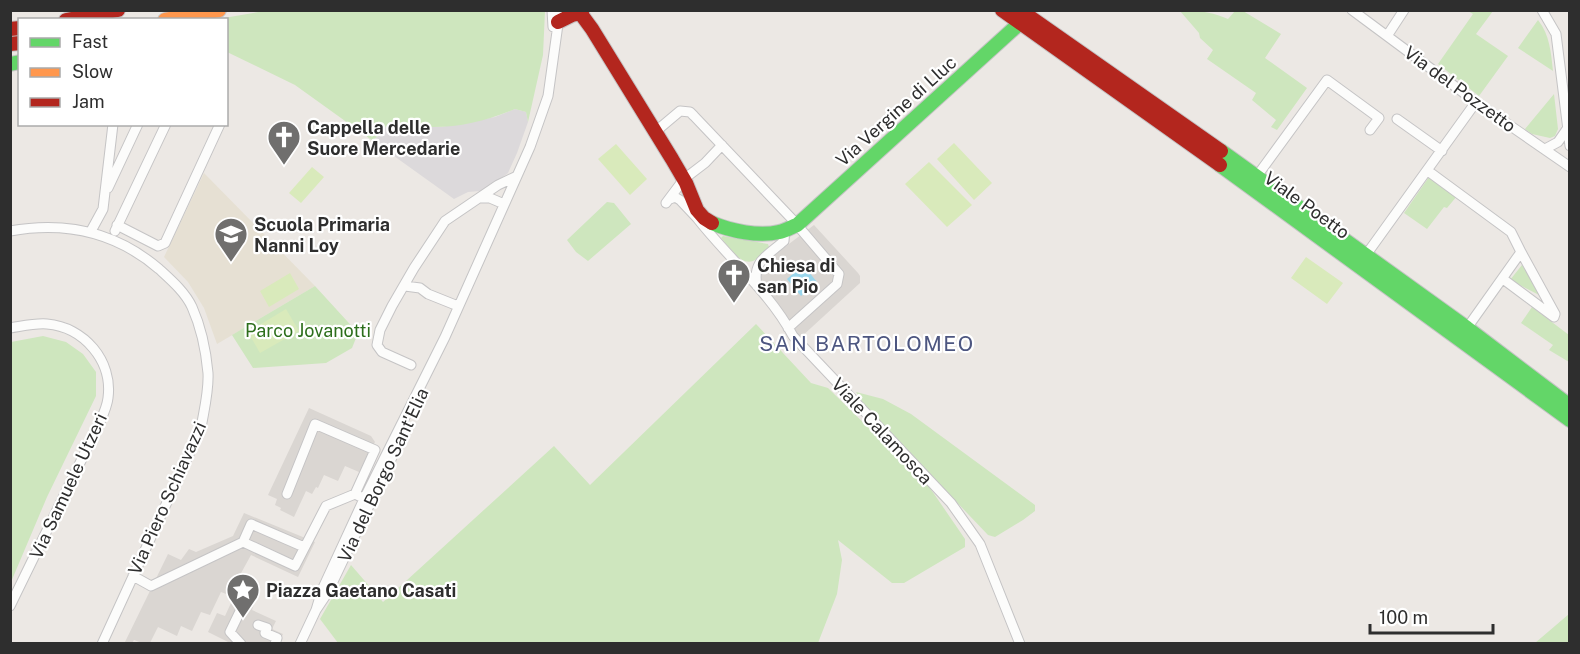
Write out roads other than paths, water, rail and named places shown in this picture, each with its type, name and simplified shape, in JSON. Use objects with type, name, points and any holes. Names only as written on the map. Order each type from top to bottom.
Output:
[{"type":"main road","points":[[76,18],[118,10]]},
{"type":"main road","points":[[179,18],[219,10]]},
{"type":"main road","name":"Viale Poetto","points":[[1002,10],[1025,15],[1257,176],[1467,328],[1569,406]]},
{"type":"main road","points":[[557,14],[572,15],[580,11],[684,179],[696,212],[705,219],[724,226],[760,233],[780,232],[791,227]]},
{"type":"main road","name":"Viale Poetto","points":[[1025,15],[1295,219],[1569,420]]},
{"type":"main road","name":"Via Vergine di Lluc","points":[[791,227],[1025,15]]},
{"type":"street","name":"Via del Pozzetto","points":[[1352,10],[1476,102],[1545,148],[1569,167]]},
{"type":"street","points":[[1387,36],[1404,10]]},
{"type":"street","points":[[1547,13],[1556,34],[1569,146]]},
{"type":"street","name":"Via del Borgo Sant'Elia","points":[[363,498],[444,337],[542,118],[553,65],[557,14]]},
{"type":"street","points":[[1257,176],[1327,80],[1379,118],[1370,130]]},
{"type":"street","points":[[1366,255],[1476,102]]},
{"type":"street","points":[[655,132],[676,114],[684,111],[694,116],[722,145],[791,227],[836,270],[840,278],[837,284],[788,328]]},
{"type":"street","points":[[1397,119],[1442,151]]},
{"type":"street","points":[[91,231],[103,209],[113,126]]},
{"type":"street","points":[[105,194],[137,126]]},
{"type":"street","points":[[112,238],[165,126]]},
{"type":"street","points":[[117,225],[158,246],[165,243],[219,126]]},
{"type":"street","points":[[1545,148],[1558,142],[1567,128]]},
{"type":"street","points":[[684,179],[705,163],[722,145]]},
{"type":"street","points":[[1428,171],[1511,232],[1556,314],[1554,317],[1503,279]]},
{"type":"street","name":"Via del Borgo Sant'Elia","points":[[411,365],[382,352],[377,345],[380,330],[414,268],[444,221],[498,185],[517,176]]},
{"type":"street","name":"Viale Calamosca","points":[[684,179],[668,201],[675,197],[696,212],[775,306],[793,336],[951,503],[962,518],[980,544],[1020,644]]},
{"type":"street","points":[[480,198],[490,198],[504,204]]},
{"type":"street","name":"Via Piero Schiavazzi","points":[[10,231],[45,226],[79,228],[112,238],[147,259],[174,283],[191,306],[202,338],[208,374],[201,428],[102,644]]},
{"type":"street","points":[[757,286],[756,270],[760,262],[784,241],[791,227]]},
{"type":"street","points":[[1467,328],[1521,252]]},
{"type":"street","points":[[405,285],[420,288],[428,294],[458,306]]},
{"type":"street","name":"Via Samuele Utzeri","points":[[10,328],[48,324],[60,326],[82,336],[98,353],[103,364],[108,396],[99,424],[10,606]]},
{"type":"street","name":"Via del Borgo Sant'Elia","points":[[300,644],[363,498],[441,352],[444,337]]},
{"type":"street","points":[[287,494],[315,424],[386,455]]},
{"type":"street","points":[[243,542],[295,566],[326,506],[363,498],[375,450]]},
{"type":"street","points":[[133,576],[151,586],[243,542],[251,524],[304,547]]},
{"type":"street","points":[[241,644],[230,632],[244,601]]},
{"type":"street","points":[[258,625],[267,628],[265,633],[277,638],[275,644]]},
{"type":"water","points":[[803,265],[817,282],[801,296],[787,279]]},
{"type":"place","name":"Cappella delle Suore Mercedarie","points":[[284,166]]},
{"type":"place","name":"Scuola Primaria Nanni Loy","points":[[231,263]]},
{"type":"place","name":"Chiesa di san Pio","points":[[734,304]]},
{"type":"place","name":"Piazza Gaetano Casati","points":[[243,619]]},
{"type":"district","name":"SAN BARTOLOMEO","points":[[867,343]]},
{"type":"park label","name":"Parco Jovanotti","points":[[308,330]]}]
